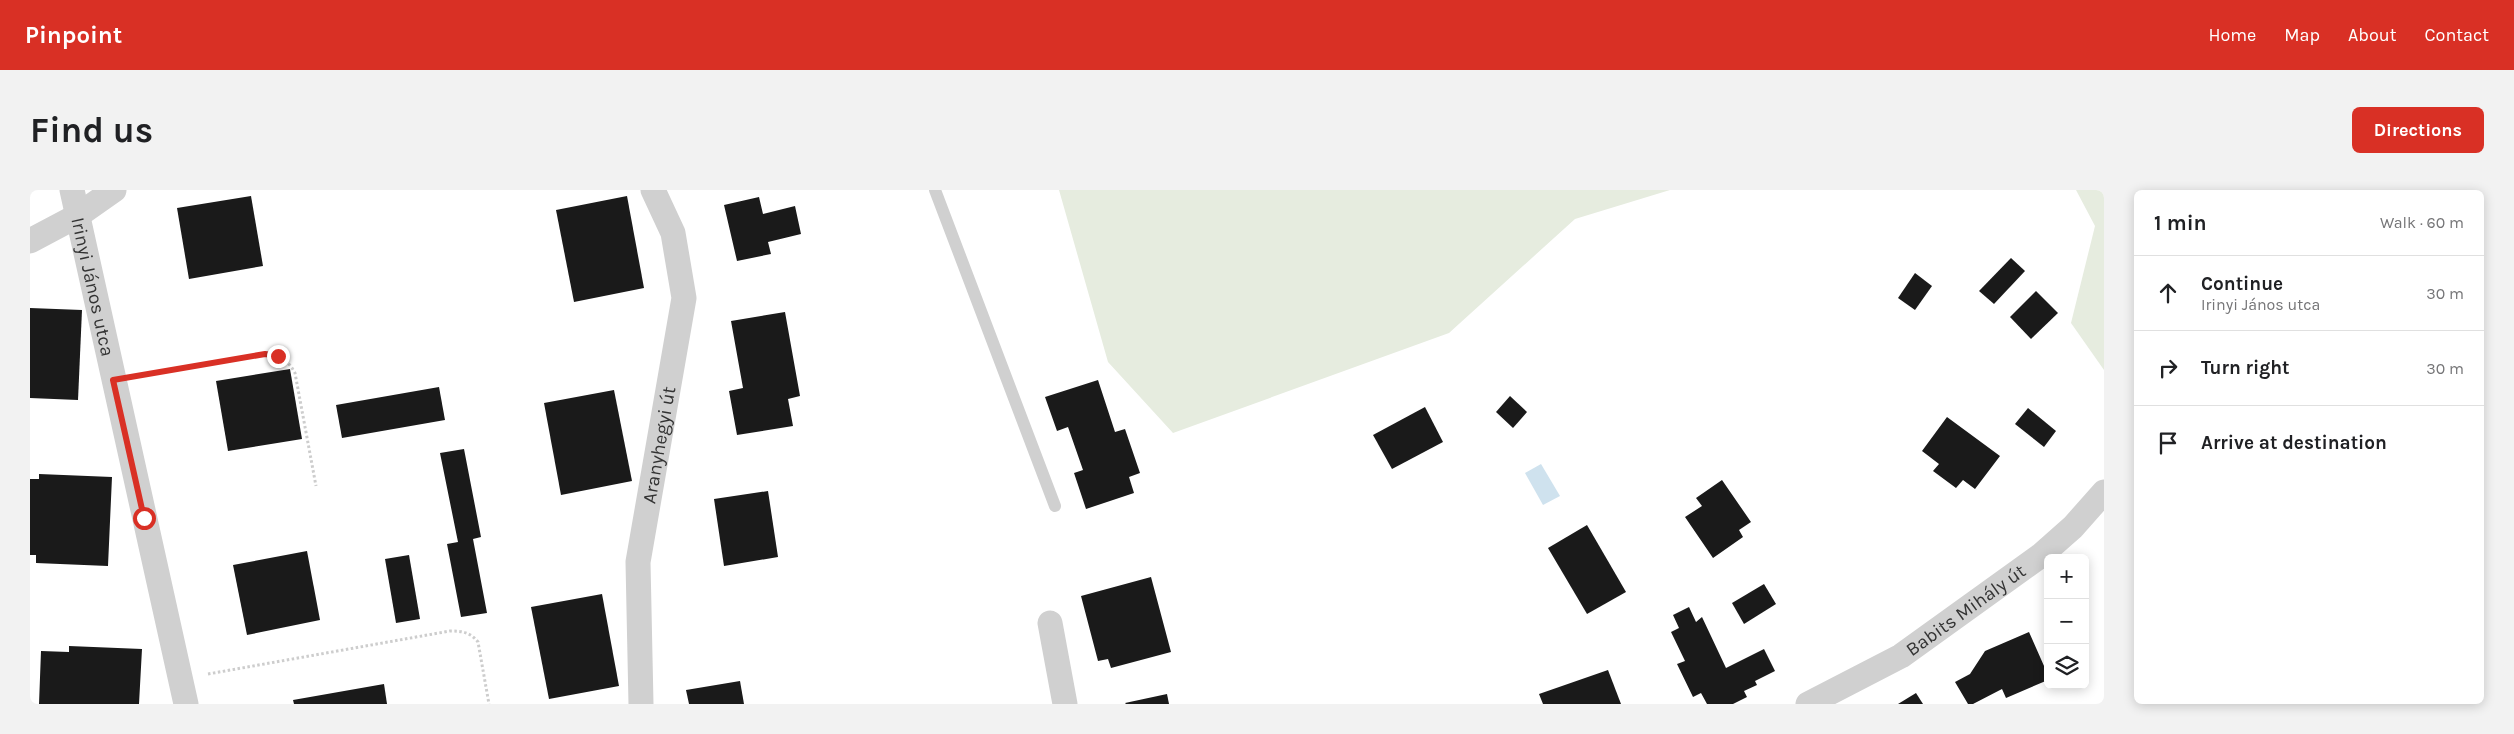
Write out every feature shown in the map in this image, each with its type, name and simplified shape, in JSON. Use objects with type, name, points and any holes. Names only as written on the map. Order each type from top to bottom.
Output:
[{"type":"street","name":"Irinyi János utca","points":[[72,190],[76,216],[186,704]]},
{"type":"street","points":[[30,241],[76,216],[114,190]]},
{"type":"street","name":"Aranyhegyi út","points":[[641,704],[638,562],[684,298],[673,233],[653,190]]},
{"type":"street","name":"Babits Mihály út","points":[[1808,704],[1902,656],[2040,556],[2073,527],[2104,492]]},
{"type":"street","points":[[1050,623],[1065,704]]},
{"type":"lane","points":[[935,190],[1055,506]]},
{"type":"path","points":[[113,380],[265,354],[278,356],[289,361],[295,373],[316,486]]},
{"type":"path","points":[[180,679],[450,631],[462,631],[472,635],[478,642],[489,704]]},
{"type":"shaded area","points":[[1059,190],[1670,190],[1575,219],[1449,333],[1173,433],[1108,362]]},
{"type":"shaded area","points":[[2076,190],[2104,190],[2104,370],[2071,323],[2095,226]]},
{"type":"water","points":[[1541,464],[1560,496],[1543,505],[1525,473]]},
{"type":"building","points":[[251,196],[263,266],[189,279],[177,208]]},
{"type":"building","points":[[627,196],[644,288],[574,302],[556,210]]},
{"type":"building","points":[[759,197],[763,214],[795,206],[801,234],[768,242],[771,254],[737,261],[724,205]]},
{"type":"building","points":[[2011,258],[2025,271],[1994,304],[1979,291]]},
{"type":"building","points":[[1915,273],[1932,286],[1915,310],[1898,298]]},
{"type":"building","points":[[2036,291],[2058,313],[2031,339],[2010,317]]},
{"type":"building","points":[[30,308],[82,310],[78,400],[30,398]]},
{"type":"building","points":[[785,312],[800,396],[788,399],[793,426],[737,435],[729,391],[743,388],[731,321]]},
{"type":"building","points":[[290,369],[302,439],[228,451],[216,381]]},
{"type":"building","points":[[1098,380],[1115,432],[1125,429],[1140,473],[1129,477],[1134,493],[1086,509],[1074,473],[1083,470],[1068,427],[1057,431],[1045,397]]},
{"type":"building","points":[[439,387],[445,420],[342,438],[336,405]]},
{"type":"building","points":[[614,390],[632,481],[561,495],[544,403]]},
{"type":"building","points":[[1510,396],[1527,412],[1513,428],[1496,412]]},
{"type":"building","points":[[1425,407],[1443,442],[1392,469],[1373,435]]},
{"type":"building","points":[[2028,408],[2056,431],[2044,447],[2015,424]]},
{"type":"building","points":[[1947,417],[2000,456],[1975,489],[1963,480],[1956,488],[1933,471],[1939,464],[1922,451]]},
{"type":"building","points":[[464,449],[481,537],[473,539],[487,613],[461,617],[447,544],[458,542],[440,453]]},
{"type":"building","points":[[39,474],[112,477],[108,566],[36,563],[36,555],[30,555],[30,479],[39,479]]},
{"type":"building","points":[[1722,480],[1751,522],[1739,530],[1743,537],[1713,558],[1685,517],[1702,506],[1696,498]]},
{"type":"building","points":[[768,491],[778,557],[724,566],[714,499]]},
{"type":"building","points":[[1587,525],[1626,592],[1587,614],[1548,548]]},
{"type":"building","points":[[307,551],[320,620],[247,635],[233,565]]},
{"type":"building","points":[[409,555],[420,619],[396,623],[385,559]]},
{"type":"building","points":[[1151,577],[1171,652],[1111,668],[1108,659],[1098,661],[1081,596]]},
{"type":"building","points":[[1764,584],[1776,604],[1744,624],[1732,603]]},
{"type":"building","points":[[602,594],[619,686],[549,699],[531,607]]},
{"type":"building","points":[[1689,607],[1696,622],[1702,617],[1726,668],[1764,649],[1775,671],[1755,681],[1757,685],[1744,691],[1747,697],[1733,704],[1707,704],[1701,693],[1693,697],[1677,664],[1685,661],[1671,632],[1679,628],[1673,615]]},
{"type":"building","points":[[2029,632],[2044,666],[2044,682],[2006,698],[2002,689],[1973,704],[1968,704],[1955,682],[1970,674],[1985,651]]},
{"type":"building","points":[[69,646],[142,649],[139,704],[39,704],[41,651],[69,652]]},
{"type":"building","points":[[1608,670],[1621,704],[1543,704],[1539,694]]},
{"type":"building","points":[[740,681],[744,704],[689,704],[686,690]]},
{"type":"building","points":[[384,684],[387,704],[294,704],[293,700]]},
{"type":"building","points":[[1916,693],[1923,704],[1898,704]]},
{"type":"building","points":[[1167,694],[1169,704],[1125,703]]},
{"type":"route","points":[[144,518],[113,380],[265,354],[278,356]]}]
